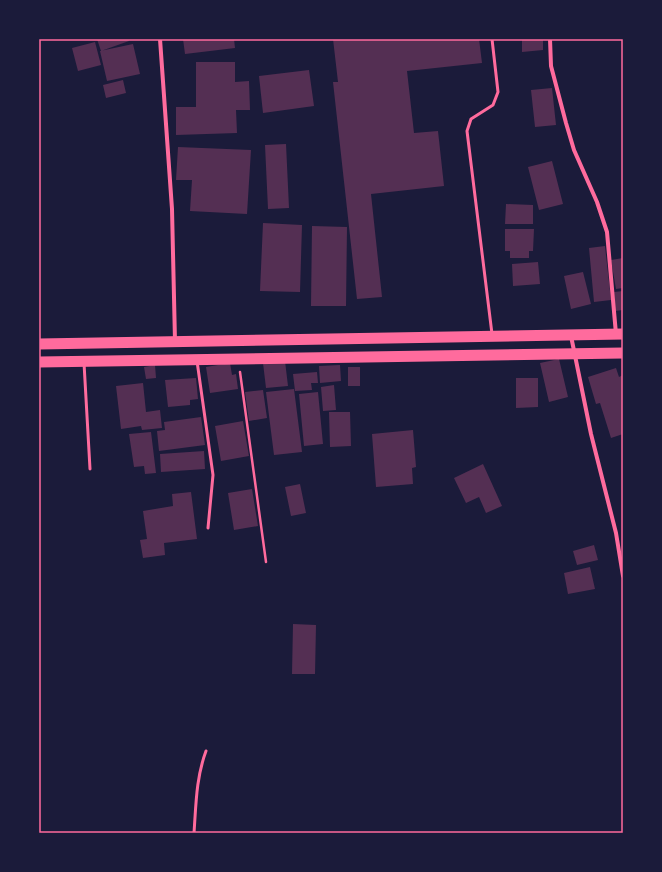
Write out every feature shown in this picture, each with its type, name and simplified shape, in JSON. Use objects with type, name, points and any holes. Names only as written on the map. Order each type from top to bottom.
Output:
[{"type":"highway","points":[[39,344],[620,334]]},
{"type":"highway","points":[[39,362],[623,353]]},
{"type":"street","points":[[160,39],[172,209],[175,342]]},
{"type":"street","points":[[550,39],[551,66],[566,123],[574,150],[597,202],[607,232],[620,334]]},
{"type":"street","points":[[570,334],[591,434],[616,533],[623,576]]},
{"type":"lane","points":[[492,39],[498,92],[493,105],[470,119],[467,131],[492,336]]},
{"type":"lane","points":[[197,360],[213,475],[208,528]]},
{"type":"lane","points":[[84,361],[90,469]]},
{"type":"lane","points":[[194,833],[197,791],[201,766],[206,751]]},
{"type":"path","points":[[238,360],[266,562]]},
{"type":"building","points":[[97,39],[128,39],[129,41],[101,51]]},
{"type":"building","points":[[183,39],[234,39],[235,48],[185,54]]},
{"type":"building","points":[[333,39],[479,39],[482,63],[407,71],[414,133],[438,131],[444,186],[371,194],[382,297],[357,299],[333,82],[338,82]]},
{"type":"building","points":[[522,39],[543,39],[543,50],[522,52]]},
{"type":"building","points":[[95,42],[101,65],[78,71],[72,48]]},
{"type":"building","points":[[133,44],[140,74],[107,81],[100,51]]},
{"type":"building","points":[[196,62],[235,62],[235,82],[249,81],[250,110],[236,110],[237,133],[176,135],[176,107],[196,107]]},
{"type":"building","points":[[309,70],[314,106],[263,113],[259,76]]},
{"type":"building","points":[[123,80],[126,93],[106,98],[103,85]]},
{"type":"building","points":[[552,88],[556,125],[535,127],[531,90]]},
{"type":"building","points":[[286,144],[289,208],[268,209],[265,145]]},
{"type":"building","points":[[178,147],[251,150],[247,214],[190,211],[192,180],[176,180]]},
{"type":"building","points":[[552,161],[563,204],[539,210],[528,167]]},
{"type":"building","points":[[506,204],[533,205],[533,224],[505,224]]},
{"type":"building","points":[[263,223],[302,225],[300,292],[260,291]]},
{"type":"building","points":[[312,226],[347,227],[346,306],[311,306]]},
{"type":"building","points":[[505,229],[534,229],[533,251],[529,251],[529,258],[510,258],[510,251],[505,251]]},
{"type":"building","points":[[605,246],[611,300],[594,302],[589,248]]},
{"type":"building","points":[[623,258],[623,288],[616,289],[611,260]]},
{"type":"building","points":[[538,262],[540,284],[513,286],[512,264]]},
{"type":"building","points":[[583,272],[591,304],[571,309],[564,276]]},
{"type":"building","points":[[623,291],[623,310],[615,311],[614,292]]},
{"type":"building","points":[[559,359],[568,397],[549,402],[540,363]]},
{"type":"building","points":[[285,361],[288,386],[266,388],[263,363]]},
{"type":"building","points":[[230,363],[232,375],[236,374],[238,389],[210,393],[206,367]]},
{"type":"building","points":[[155,365],[156,378],[146,379],[144,367]]},
{"type":"building","points":[[340,365],[341,381],[320,383],[319,366]]},
{"type":"building","points":[[348,367],[360,367],[360,386],[348,386]]},
{"type":"building","points":[[616,368],[619,377],[623,375],[623,434],[611,438],[600,403],[596,404],[588,377]]},
{"type":"building","points":[[317,372],[318,383],[311,383],[312,390],[295,391],[293,374]]},
{"type":"building","points":[[196,378],[198,399],[190,400],[190,405],[168,407],[165,380]]},
{"type":"building","points":[[516,378],[538,378],[538,407],[516,408]]},
{"type":"building","points":[[143,383],[146,412],[160,410],[162,428],[142,430],[141,426],[121,429],[116,386]]},
{"type":"building","points":[[334,385],[336,410],[323,411],[321,387]]},
{"type":"building","points":[[294,389],[302,452],[274,455],[266,392]]},
{"type":"building","points":[[263,390],[267,418],[249,421],[245,392]]},
{"type":"building","points":[[318,392],[323,444],[304,446],[299,394]]},
{"type":"building","points":[[329,412],[350,412],[351,446],[330,447]]},
{"type":"building","points":[[201,417],[205,445],[159,451],[157,431],[165,430],[164,422]]},
{"type":"building","points":[[243,421],[249,456],[221,461],[215,426]]},
{"type":"building","points":[[413,430],[416,467],[412,468],[413,484],[376,487],[372,434]]},
{"type":"building","points":[[151,432],[156,473],[145,474],[144,466],[134,467],[129,434]]},
{"type":"building","points":[[204,451],[205,469],[161,472],[160,454]]},
{"type":"building","points":[[483,464],[502,506],[486,513],[479,497],[466,503],[454,478]]},
{"type":"building","points":[[300,484],[306,513],[291,516],[285,487]]},
{"type":"building","points":[[252,489],[258,526],[234,530],[228,493]]},
{"type":"building","points":[[191,492],[197,539],[164,543],[165,555],[143,558],[140,540],[147,539],[143,511],[173,506],[172,494]]},
{"type":"building","points":[[594,545],[598,560],[577,565],[573,551]]},
{"type":"building","points":[[590,567],[595,589],[568,594],[564,573]]},
{"type":"building","points":[[293,624],[316,625],[315,674],[292,674]]}]
